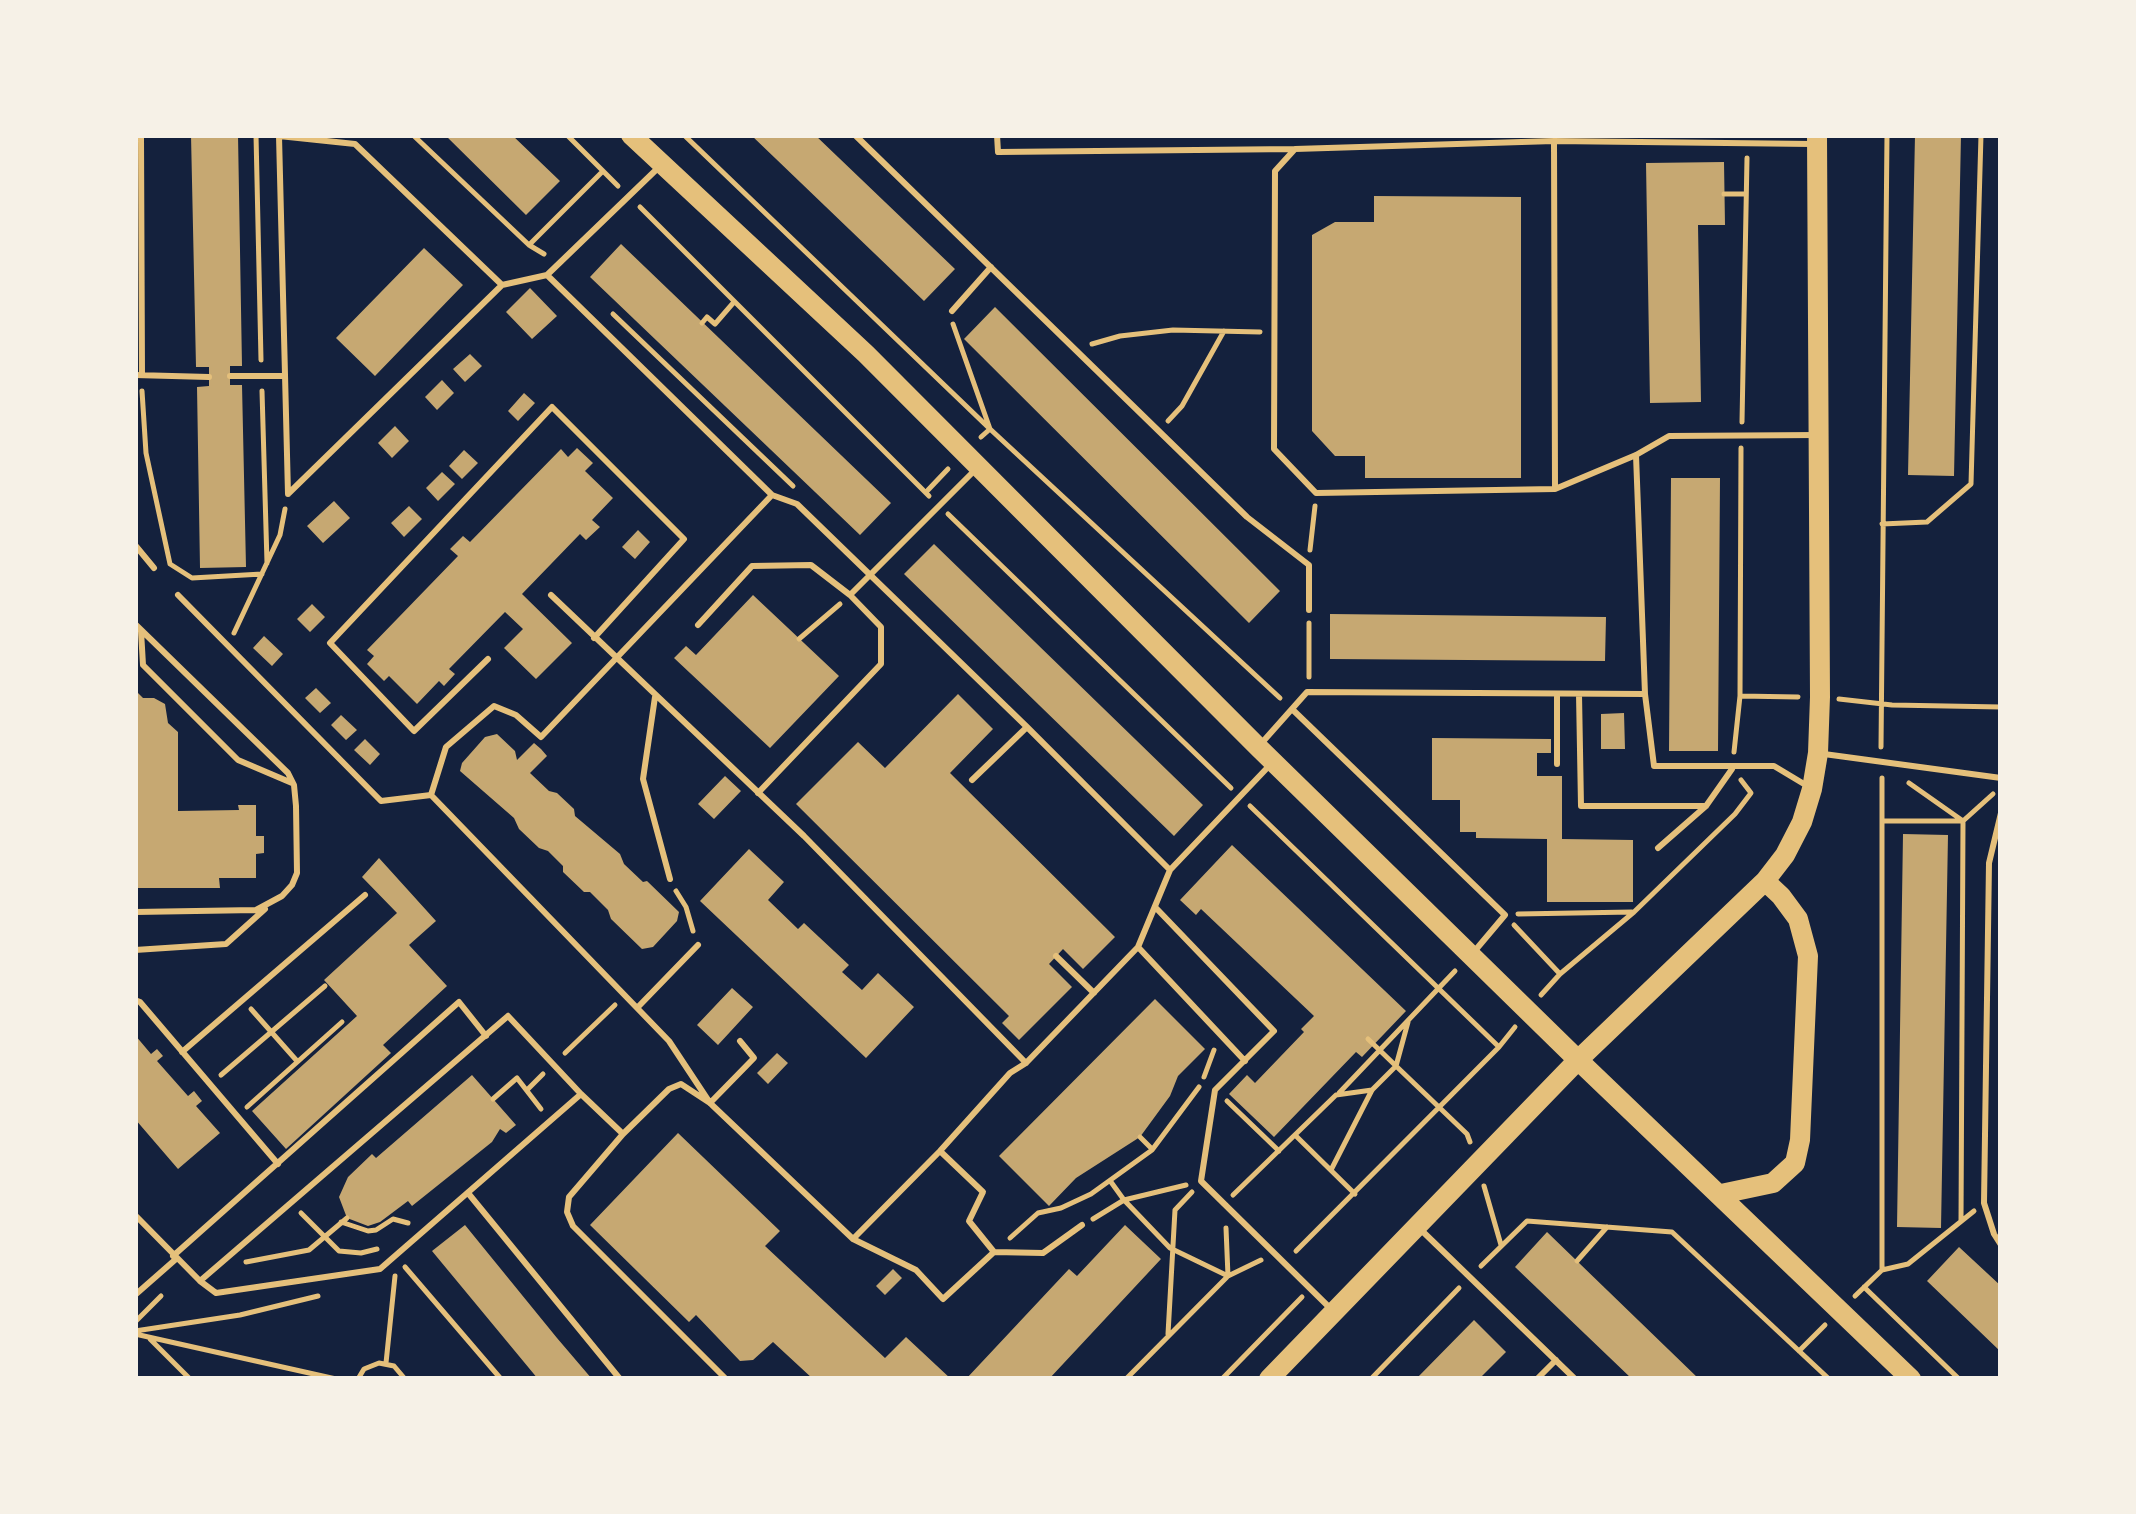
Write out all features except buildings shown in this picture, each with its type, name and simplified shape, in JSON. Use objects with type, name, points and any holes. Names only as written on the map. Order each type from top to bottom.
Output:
[{"type":"main road","points":[[631,135],[794,284],[1578,1060],[1911,1379]]},
{"type":"main road","points":[[1269,1379],[1578,1060],[1766,881],[1786,855],[1802,822],[1818,753],[1820,697],[1817,139]]},
{"type":"main road","points":[[1721,1194],[1773,1183],[1795,1163],[1800,1140],[1808,956],[1798,919],[1766,881]]},
{"type":"lane","points":[[141,135],[138,375],[209,377]]},
{"type":"lane","points":[[854,135],[1248,516],[1309,566],[1309,610]]},
{"type":"lane","points":[[997,135],[998,152],[1295,148],[1430,139],[1817,139]]},
{"type":"lane","points":[[288,494],[279,136],[355,144],[502,285]]},
{"type":"lane","points":[[1554,141],[1554,489]]},
{"type":"lane","points":[[1295,148],[1275,171],[1274,449],[1316,493],[1554,489],[1636,455],[1669,436],[1818,435]]},
{"type":"lane","points":[[288,494],[502,285],[546,275],[662,164]]},
{"type":"lane","points":[[952,311],[990,267]]},
{"type":"lane","points":[[546,275],[772,494],[797,504],[1170,870]]},
{"type":"lane","points":[[230,376],[284,376]]},
{"type":"lane","points":[[488,659],[414,731],[330,643],[552,408],[684,539],[594,638]]},
{"type":"lane","points":[[1636,455],[1645,694],[1654,766],[1774,766],[1812,789]]},
{"type":"lane","points":[[850,595],[939,504],[972,459]]},
{"type":"lane","points":[[431,795],[446,747],[494,706],[516,714],[541,737],[772,494]]},
{"type":"lane","points":[[135,545],[154,568]]},
{"type":"lane","points":[[2001,556],[2001,630]]},
{"type":"lane","points":[[698,626],[752,566],[811,564],[850,595],[881,627],[881,664],[758,793]]},
{"type":"lane","points":[[178,595],[381,801],[431,795]]},
{"type":"lane","points":[[550,595],[758,793],[1026,1063]]},
{"type":"lane","points":[[135,950],[226,944],[292,885],[297,872],[294,784],[288,772],[138,627]]},
{"type":"lane","points":[[138,627],[143,666],[238,760],[294,784]]},
{"type":"lane","points":[[852,1239],[940,1151],[1010,1073],[1026,1063],[1138,947],[1170,870],[1240,797],[1307,692],[1645,694]]},
{"type":"lane","points":[[1557,694],[1557,764]]},
{"type":"lane","points":[[1580,694],[1581,806],[1706,806]]},
{"type":"lane","points":[[656,696],[643,778],[670,880]]},
{"type":"lane","points":[[1293,710],[1505,915],[1473,954]]},
{"type":"lane","points":[[972,780],[1027,726]]},
{"type":"lane","points":[[1818,753],[2001,778]]},
{"type":"lane","points":[[1658,848],[1706,806],[1733,768]]},
{"type":"lane","points":[[431,795],[670,1041],[710,1103]]},
{"type":"lane","points":[[2001,813],[1989,863],[1984,1203],[2001,1245]]},
{"type":"lane","points":[[182,1052],[365,895]]},
{"type":"lane","points":[[135,912],[238,912],[270,905]]},
{"type":"lane","points":[[1156,908],[1274,1031],[1216,1090],[1201,1181],[1334,1312]]},
{"type":"lane","points":[[638,1007],[698,946]]},
{"type":"lane","points":[[1138,947],[1244,1061]]},
{"type":"lane","points":[[1056,956],[1094,993]]},
{"type":"lane","points":[[135,1000],[278,1164]]},
{"type":"lane","points":[[135,1295],[459,1002],[486,1036]]},
{"type":"lane","points":[[200,1281],[508,1016],[623,1134]]},
{"type":"lane","points":[[710,1103],[754,1058],[740,1041]]},
{"type":"lane","points":[[726,1379],[572,1226],[567,1212],[569,1197],[623,1134],[669,1089],[680,1084],[710,1103],[852,1239],[916,1270],[943,1299],[994,1252],[1043,1253],[1082,1225]]},
{"type":"lane","points":[[135,1214],[216,1294],[380,1269],[582,1094]]},
{"type":"lane","points":[[940,1151],[983,1192],[969,1221],[994,1252]]},
{"type":"lane","points":[[468,1192],[620,1379]]},
{"type":"lane","points":[[1417,1226],[1576,1379]]},
{"type":"lane","points":[[1537,1379],[1556,1360]]},
{"type":"path","points":[[256,135],[267,562]]},
{"type":"path","points":[[412,135],[528,246],[604,171]]},
{"type":"path","points":[[567,135],[926,494],[1500,1048]]},
{"type":"path","points":[[684,135],[1293,710]]},
{"type":"path","points":[[1887,135],[1880,703],[1882,1270],[1908,1264],[1984,1203]]},
{"type":"path","points":[[1882,524],[1927,522],[1971,484],[1981,135]]},
{"type":"path","points":[[1724,194],[1746,194]]},
{"type":"path","points":[[702,322],[707,317],[715,324],[734,302]]},
{"type":"path","points":[[952,311],[953,329],[990,428]]},
{"type":"path","points":[[1075,349],[1120,336],[1173,330],[1275,333]]},
{"type":"path","points":[[1159,430],[1182,406],[1224,331]]},
{"type":"path","points":[[138,375],[146,453],[170,564],[192,578],[262,574]]},
{"type":"path","points":[[926,494],[972,459],[990,428]]},
{"type":"path","points":[[1309,566],[1316,493]]},
{"type":"path","points":[[228,644],[280,535],[288,494]]},
{"type":"path","points":[[799,639],[839,605]]},
{"type":"path","points":[[1307,692],[1309,610]]},
{"type":"path","points":[[1740,696],[2001,707]]},
{"type":"path","points":[[1882,764],[1963,821]]},
{"type":"path","points":[[1882,821],[1963,821],[2001,787]]},
{"type":"path","points":[[1962,1221],[1963,821]]},
{"type":"path","points":[[670,880],[686,907],[698,946]]},
{"type":"path","points":[[1505,915],[1634,912]]},
{"type":"path","points":[[1505,915],[1560,974]]},
{"type":"path","points":[[1111,1182],[1170,1248],[1228,1276],[1225,1204],[1473,954]]},
{"type":"path","points":[[211,1084],[325,986]]},
{"type":"path","points":[[571,1046],[626,994]]},
{"type":"path","points":[[243,999],[298,1062]]},
{"type":"path","points":[[237,1116],[342,1022]]},
{"type":"path","points":[[1330,1170],[1372,1090],[1396,1066],[1408,1022]]},
{"type":"path","points":[[1368,1040],[1467,1134],[1501,1245]]},
{"type":"path","points":[[994,1252],[1038,1213],[1061,1208],[1111,1182],[1152,1150],[1203,1080],[1215,1047]]},
{"type":"path","points":[[492,1098],[517,1078],[539,1104],[539,1114]]},
{"type":"path","points":[[1216,1090],[1279,1151]]},
{"type":"path","points":[[1336,1095],[1372,1090]]},
{"type":"path","points":[[1295,1135],[1355,1194]]},
{"type":"path","points":[[1140,1137],[1152,1150]]},
{"type":"path","points":[[1082,1225],[1124,1200],[1201,1181]]},
{"type":"path","points":[[1168,1337],[1175,1210],[1201,1181]]},
{"type":"path","points":[[292,1202],[338,1251],[386,1246]]},
{"type":"path","points":[[243,1263],[304,1252],[344,1220],[368,1230],[376,1230],[393,1219],[413,1224],[404,1232]]},
{"type":"path","points":[[1370,1379],[1528,1221],[1672,1232],[1829,1379]]},
{"type":"path","points":[[1577,1261],[1607,1227]]},
{"type":"path","points":[[374,1250],[403,1264],[501,1379]]},
{"type":"path","points":[[386,1363],[396,1270],[403,1264]]},
{"type":"path","points":[[377,1286],[394,1283]]},
{"type":"path","points":[[1864,1287],[1959,1379]]},
{"type":"path","points":[[1222,1379],[1312,1288]]},
{"type":"path","points":[[135,1332],[240,1315],[325,1295]]},
{"type":"path","points":[[135,1332],[336,1379]]},
{"type":"path","points":[[148,1337],[190,1379]]},
{"type":"path","points":[[358,1379],[371,1365],[386,1363],[405,1379]]}]
